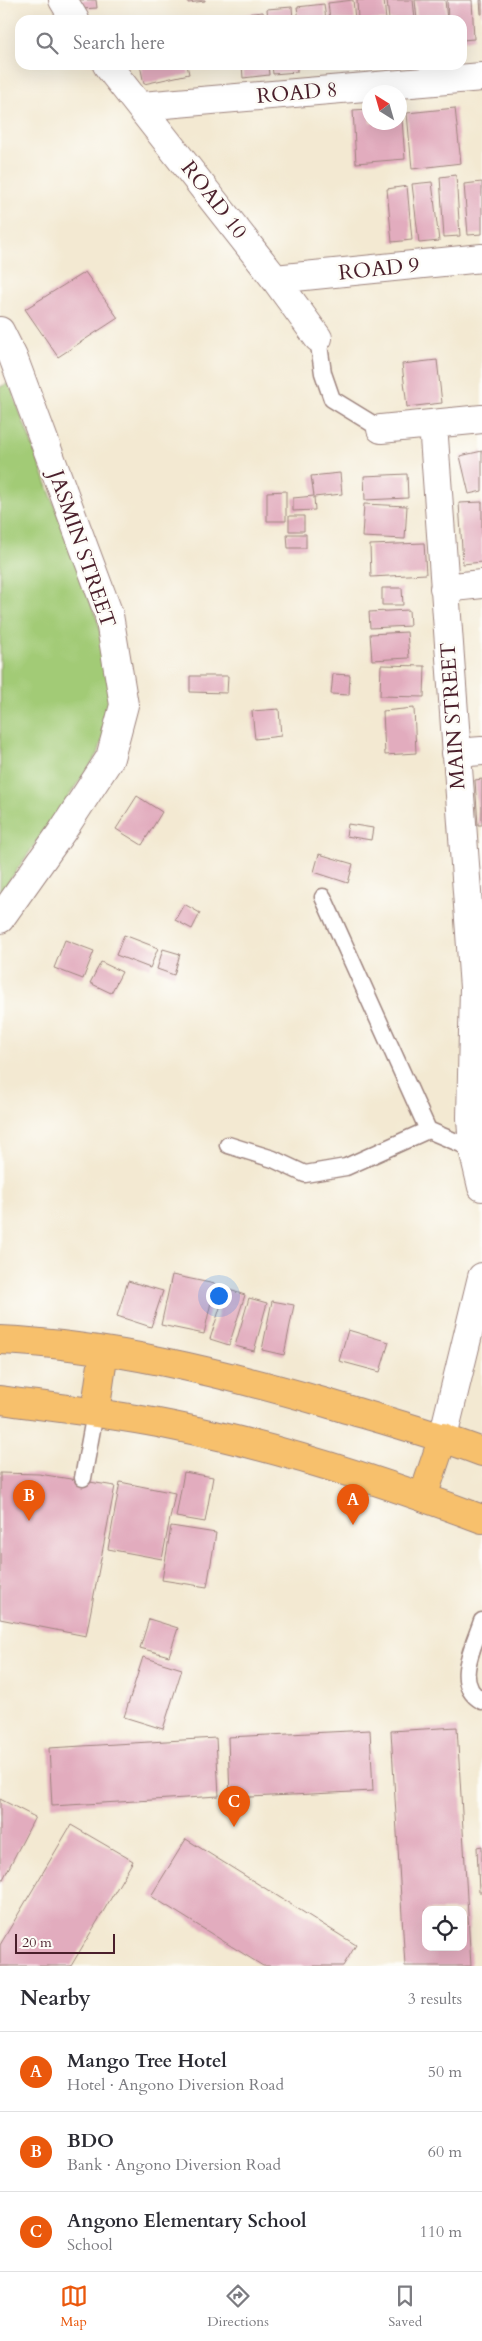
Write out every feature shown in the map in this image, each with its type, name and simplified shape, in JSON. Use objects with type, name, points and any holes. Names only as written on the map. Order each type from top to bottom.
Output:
[{"type":"main road","points":[[0,1340],[104,1351],[263,1386],[444,1437],[482,1452]]},
{"type":"main road","points":[[95,1413],[104,1351]]},
{"type":"main road","points":[[0,1400],[95,1413],[222,1436],[358,1475],[482,1519]]},
{"type":"main road","points":[[423,1497],[444,1437]]},
{"type":"street","points":[[63,0],[72,15]]},
{"type":"street","name":"ROAD 10","points":[[112,70],[275,279],[318,338]]},
{"type":"street","name":"ROAD 8","points":[[142,106],[482,76]]},
{"type":"street","name":"ROAD 9","points":[[275,279],[482,258]]},
{"type":"street","name":"JASMIN STREET","points":[[0,332],[13,357],[109,615],[124,705],[110,758],[64,830],[0,919]]},
{"type":"street","points":[[381,429],[482,420]]},
{"type":"street","name":"MAIN STREET","points":[[433,424],[444,588],[469,752],[478,988],[471,1118],[473,1149],[482,1187]]},
{"type":"street","points":[[444,588],[482,584]]},
{"type":"street","points":[[444,1437],[482,1277]]},
{"type":"lane","points":[[318,338],[323,373],[332,399],[381,429]]},
{"type":"lane","points":[[323,897],[428,1130],[473,1149]]},
{"type":"lane","points":[[228,1145],[273,1159],[306,1174],[346,1167],[428,1130]]},
{"type":"lane","points":[[83,1478],[95,1413]]},
{"type":"lane","points":[[482,1621],[466,1672],[466,1683],[471,1692],[482,1701]]},
{"type":"green space","points":[[9,383],[98,622],[113,704],[98,754],[0,894],[0,387]]},
{"type":"building","points":[[77,0],[96,0],[97,8],[81,9]]},
{"type":"building","points":[[188,0],[205,0],[205,1],[188,3]]},
{"type":"building","points":[[353,0],[354,15],[329,15],[328,3]]},
{"type":"building","points":[[357,0],[384,0],[386,15],[358,15]]},
{"type":"building","points":[[387,0],[413,0],[414,15],[388,15]]},
{"type":"building","points":[[415,0],[445,0],[446,15],[416,15]]},
{"type":"building","points":[[447,0],[472,0],[474,39],[467,40],[467,15],[448,15]]},
{"type":"building","points":[[480,0],[482,0],[482,14],[481,14]]},
{"type":"building","points":[[324,4],[325,15],[298,15],[297,7]]},
{"type":"building","points":[[292,7],[293,15],[268,15],[267,9]]},
{"type":"building","points":[[263,12],[263,15],[237,15]]},
{"type":"building","points":[[141,70],[188,70],[189,74],[144,84]]},
{"type":"building","points":[[242,70],[268,70],[269,75],[243,78]]},
{"type":"building","points":[[273,70],[297,70],[297,72],[273,74]]},
{"type":"building","points":[[455,108],[461,163],[412,169],[407,113]]},
{"type":"building","points":[[362,109],[362,130],[403,130],[405,159],[356,163],[353,110]]},
{"type":"building","points":[[456,175],[460,236],[444,237],[440,177]]},
{"type":"building","points":[[432,182],[439,241],[419,243],[412,184]]},
{"type":"building","points":[[482,182],[482,234],[468,235],[464,184]]},
{"type":"building","points":[[407,186],[412,240],[392,242],[387,189]]},
{"type":"building","points":[[85,272],[118,318],[58,357],[25,309]]},
{"type":"building","points":[[437,360],[442,403],[407,407],[402,364]]},
{"type":"building","points":[[482,451],[482,491],[469,494],[460,456]]},
{"type":"building","points":[[340,473],[342,494],[314,497],[315,510],[293,511],[293,498],[314,496],[311,476]]},
{"type":"building","points":[[407,474],[408,498],[365,500],[364,476]]},
{"type":"building","points":[[286,491],[286,521],[267,521],[267,492]]},
{"type":"building","points":[[482,502],[482,562],[463,564],[459,503]]},
{"type":"building","points":[[364,504],[407,506],[405,539],[362,537]]},
{"type":"building","points":[[289,516],[304,516],[304,531],[289,531]]},
{"type":"building","points":[[287,534],[306,534],[306,548],[288,548]]},
{"type":"building","points":[[424,543],[426,574],[371,577],[370,545]]},
{"type":"building","points":[[382,588],[402,588],[403,605],[382,605]]},
{"type":"building","points":[[409,610],[410,626],[370,628],[369,612]]},
{"type":"building","points":[[407,632],[409,658],[372,660],[370,634]]},
{"type":"building","points":[[381,665],[425,666],[424,697],[380,696]]},
{"type":"building","points":[[333,674],[350,675],[349,695],[331,694]]},
{"type":"building","points":[[190,676],[228,676],[227,693],[190,692]]},
{"type":"building","points":[[414,708],[416,753],[385,755],[383,711]]},
{"type":"building","points":[[279,709],[281,736],[255,739],[252,711]]},
{"type":"building","points":[[482,779],[482,825],[478,825],[475,780]]},
{"type":"building","points":[[137,796],[162,812],[142,845],[116,829]]},
{"type":"building","points":[[348,824],[373,828],[371,840],[346,836]]},
{"type":"building","points":[[319,854],[353,864],[348,883],[314,872]]},
{"type":"building","points":[[184,904],[200,913],[192,929],[175,920]]},
{"type":"building","points":[[124,935],[158,948],[150,968],[116,955]]},
{"type":"building","points":[[65,940],[94,951],[83,979],[54,968]]},
{"type":"building","points":[[163,949],[180,954],[174,975],[157,969]]},
{"type":"building","points":[[101,962],[122,972],[111,993],[90,983]]},
{"type":"building","points":[[172,1275],[215,1284],[204,1334],[161,1325]]},
{"type":"building","points":[[128,1281],[163,1291],[151,1327],[117,1316]]},
{"type":"building","points":[[226,1289],[245,1295],[229,1345],[210,1339]]},
{"type":"building","points":[[249,1298],[267,1303],[254,1351],[235,1346]]},
{"type":"building","points":[[272,1301],[294,1305],[284,1355],[262,1350]]},
{"type":"building","points":[[348,1330],[389,1342],[380,1372],[339,1361]]},
{"type":"building","points":[[184,1472],[213,1477],[205,1522],[176,1517]]},
{"type":"building","points":[[0,1473],[39,1474],[115,1486],[86,1636],[0,1619]]},
{"type":"building","points":[[120,1482],[175,1493],[162,1559],[108,1549]]},
{"type":"building","points":[[171,1526],[216,1533],[207,1587],[162,1580]]},
{"type":"building","points":[[149,1619],[178,1628],[169,1656],[140,1648]]},
{"type":"building","points":[[143,1657],[182,1669],[163,1729],[124,1717]]},
{"type":"building","points":[[457,1727],[471,1966],[405,1966],[391,1731]]},
{"type":"building","points":[[370,1730],[373,1791],[230,1798],[228,1737]]},
{"type":"building","points":[[216,1738],[219,1796],[52,1806],[49,1748]]},
{"type":"building","points":[[0,1799],[35,1817],[0,1885]]},
{"type":"building","points":[[71,1825],[133,1861],[71,1966],[0,1966],[0,1945]]},
{"type":"building","points":[[186,1839],[356,1945],[343,1966],[263,1966],[151,1896]]},
{"type":"building","points":[[482,1846],[482,1892],[479,1892],[477,1847]]},
{"type":"place","name":"BDO","points":[[29,1521]]},
{"type":"place","name":"Mango Tree Hotel","points":[[353,1525]]},
{"type":"place","name":"Angono Elementary School","points":[[234,1827]]}]
